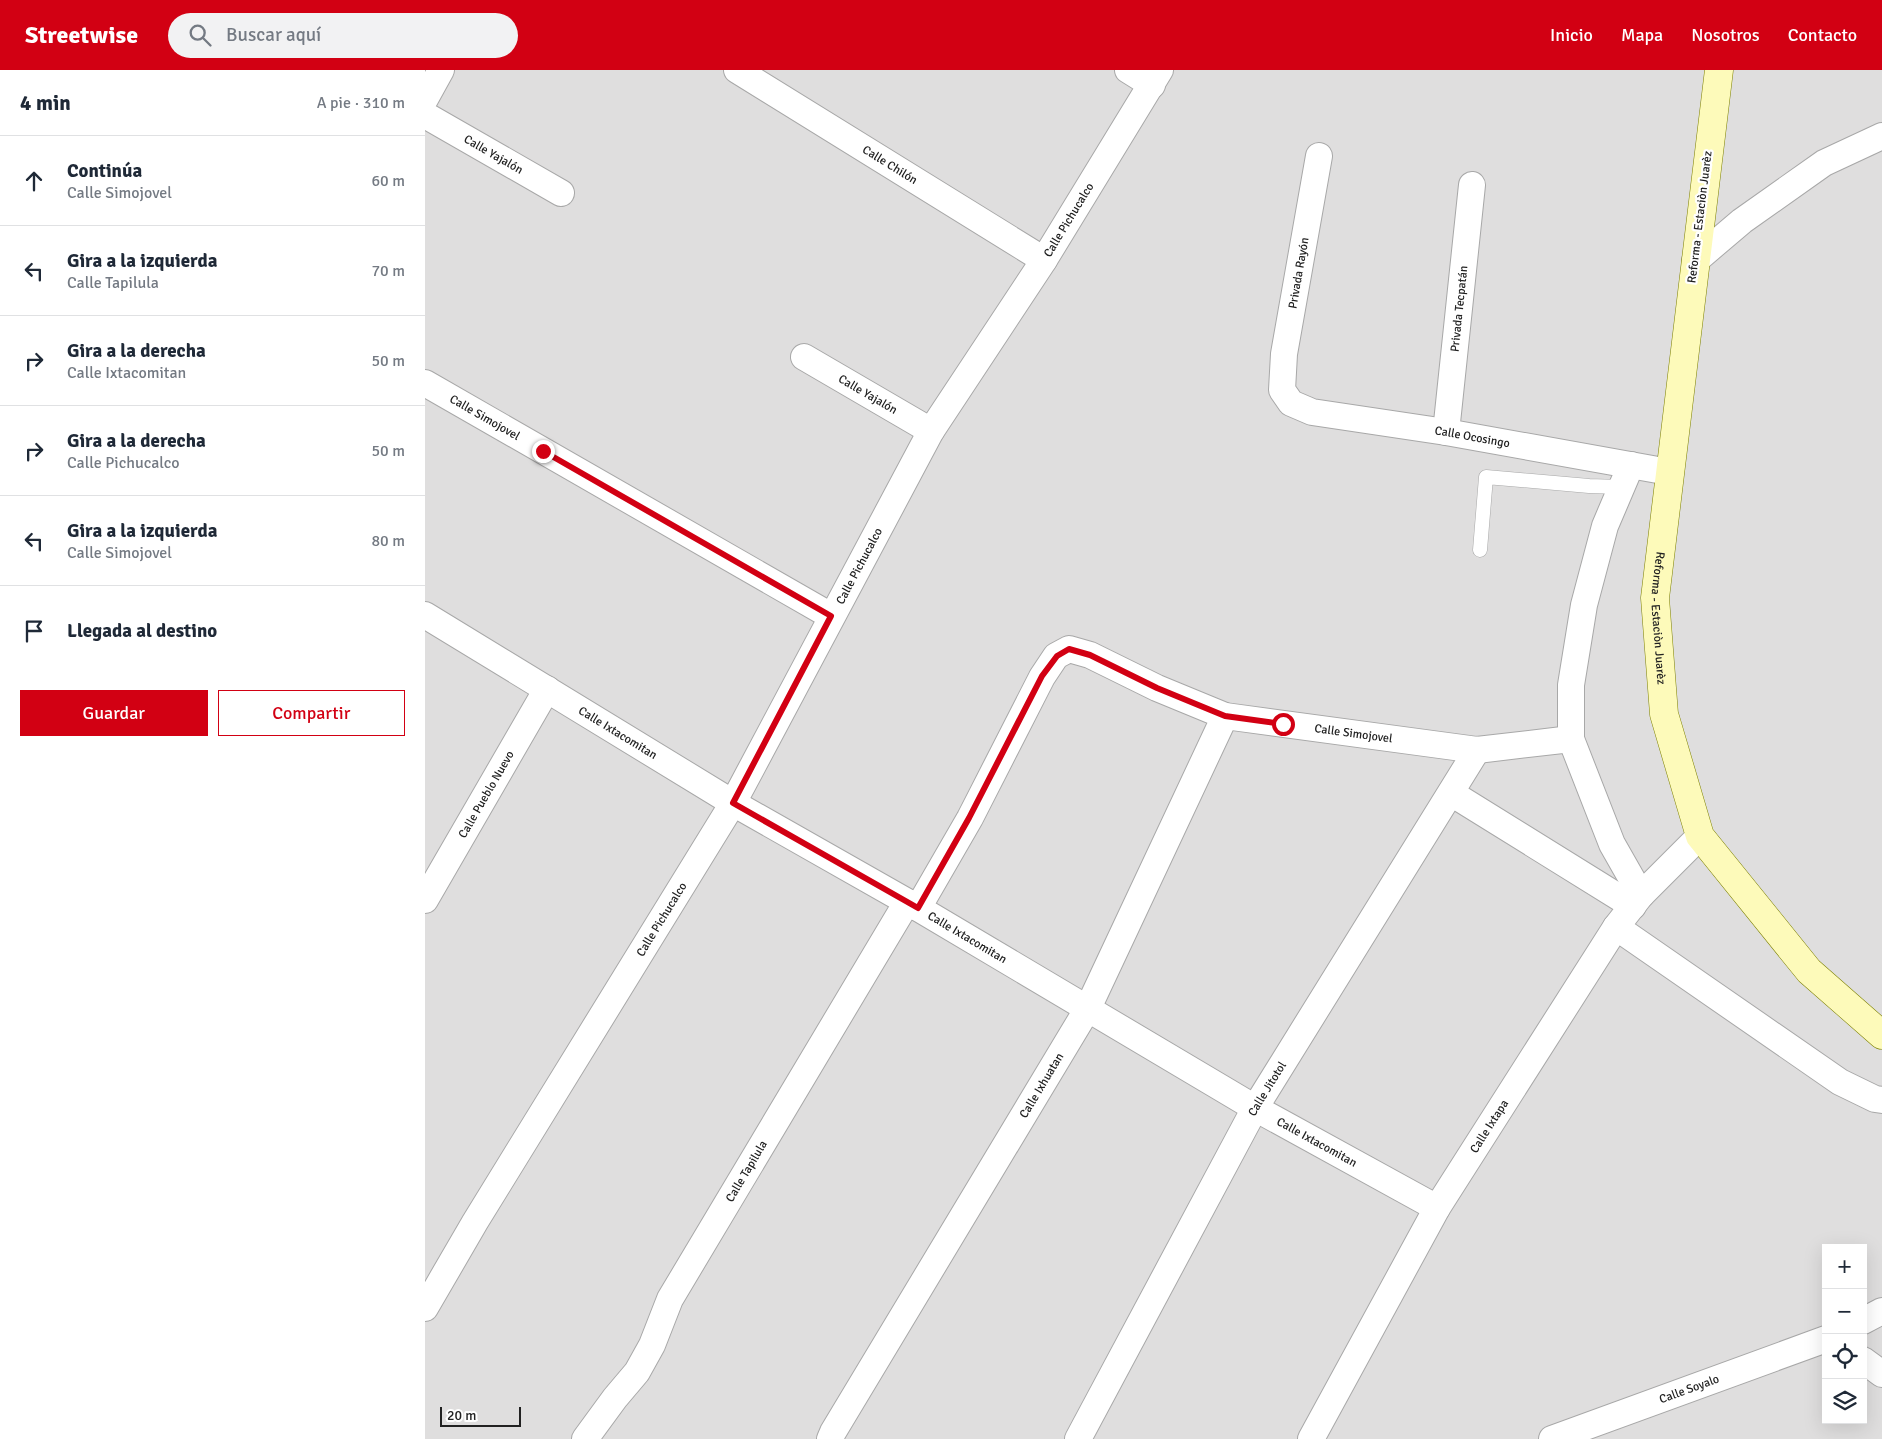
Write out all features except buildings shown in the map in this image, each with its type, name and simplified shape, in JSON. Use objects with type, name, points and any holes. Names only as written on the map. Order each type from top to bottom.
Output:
[{"type":"main road","name":"Reforma - Estaciòn Juarèz","points":[[1719,70],[1655,598],[1664,714],[1700,836],[1809,971],[1882,1035]]},
{"type":"street","points":[[425,99],[441,70]]},
{"type":"street","name":"Calle Chilón","points":[[737,70],[1044,260]]},
{"type":"street","points":[[1128,70],[1156,77]]},
{"type":"street","name":"Calle Pichucalco","points":[[425,1308],[475,1222],[733,803],[931,431],[1044,260],[1156,77]]},
{"type":"street","name":"Calle Yajalón","points":[[425,115],[561,194]]},
{"type":"street","points":[[1695,261],[1742,221],[1824,163],[1882,136]]},
{"type":"street","name":"Privada Rayón","points":[[1282,390],[1284,354],[1319,156]]},
{"type":"street","name":"Privada Tecpatán","points":[[1446,432],[1472,185]]},
{"type":"street","name":"Calle Yajalón","points":[[804,357],[931,431]]},
{"type":"street","name":"Calle Simojovel","points":[[425,383],[831,616]]},
{"type":"street","name":"Calle Ocosingo","points":[[1282,390],[1291,403],[1312,412],[1446,432],[1626,476],[1669,472]]},
{"type":"street","points":[[1626,476],[1605,526],[1584,605],[1571,685],[1571,739],[1637,900]]},
{"type":"street","name":"Calle Ixtacomitan","points":[[425,614],[733,803],[912,905],[1255,1108],[1437,1208]]},
{"type":"street","name":"Calle Tapilula","points":[[585,1439],[637,1372],[652,1345],[670,1299],[912,905],[969,818],[1042,676],[1057,656],[1069,649],[1090,655]]},
{"type":"street","name":"Calle Simojovel","points":[[1090,655],[1157,688],[1225,716],[1477,750],[1571,739]]},
{"type":"street","name":"Calle Pueblo Nuevo","points":[[425,900],[547,689]]},
{"type":"street","name":"Calle Ixhuatan","points":[[830,1439],[1088,1008],[1225,716]]},
{"type":"street","name":"Calle Jitotol","points":[[1078,1439],[1255,1108],[1477,750]]},
{"type":"street","points":[[1451,793],[1637,900]]},
{"type":"street","name":"Calle Ixtapa","points":[[1311,1439],[1437,1208],[1616,928],[1637,900],[1700,836]]},
{"type":"street","points":[[1616,928],[1840,1082],[1875,1099],[1882,1100]]},
{"type":"street","points":[[1867,1318],[1882,1311]]},
{"type":"street","name":"Calle Soyalo","points":[[1553,1439],[1822,1340]]},
{"type":"street","points":[[1867,1363],[1882,1374]]},
{"type":"lane","points":[[1480,550],[1487,477],[1589,486],[1626,476]]},
{"type":"shaded area","points":[[425,70],[1882,70],[1882,1439],[425,1439]]},
{"type":"route","points":[[543,451],[831,616],[733,803],[918,908],[969,818],[1042,676],[1057,656],[1069,649],[1090,655],[1157,688],[1225,716],[1283,724]]}]
